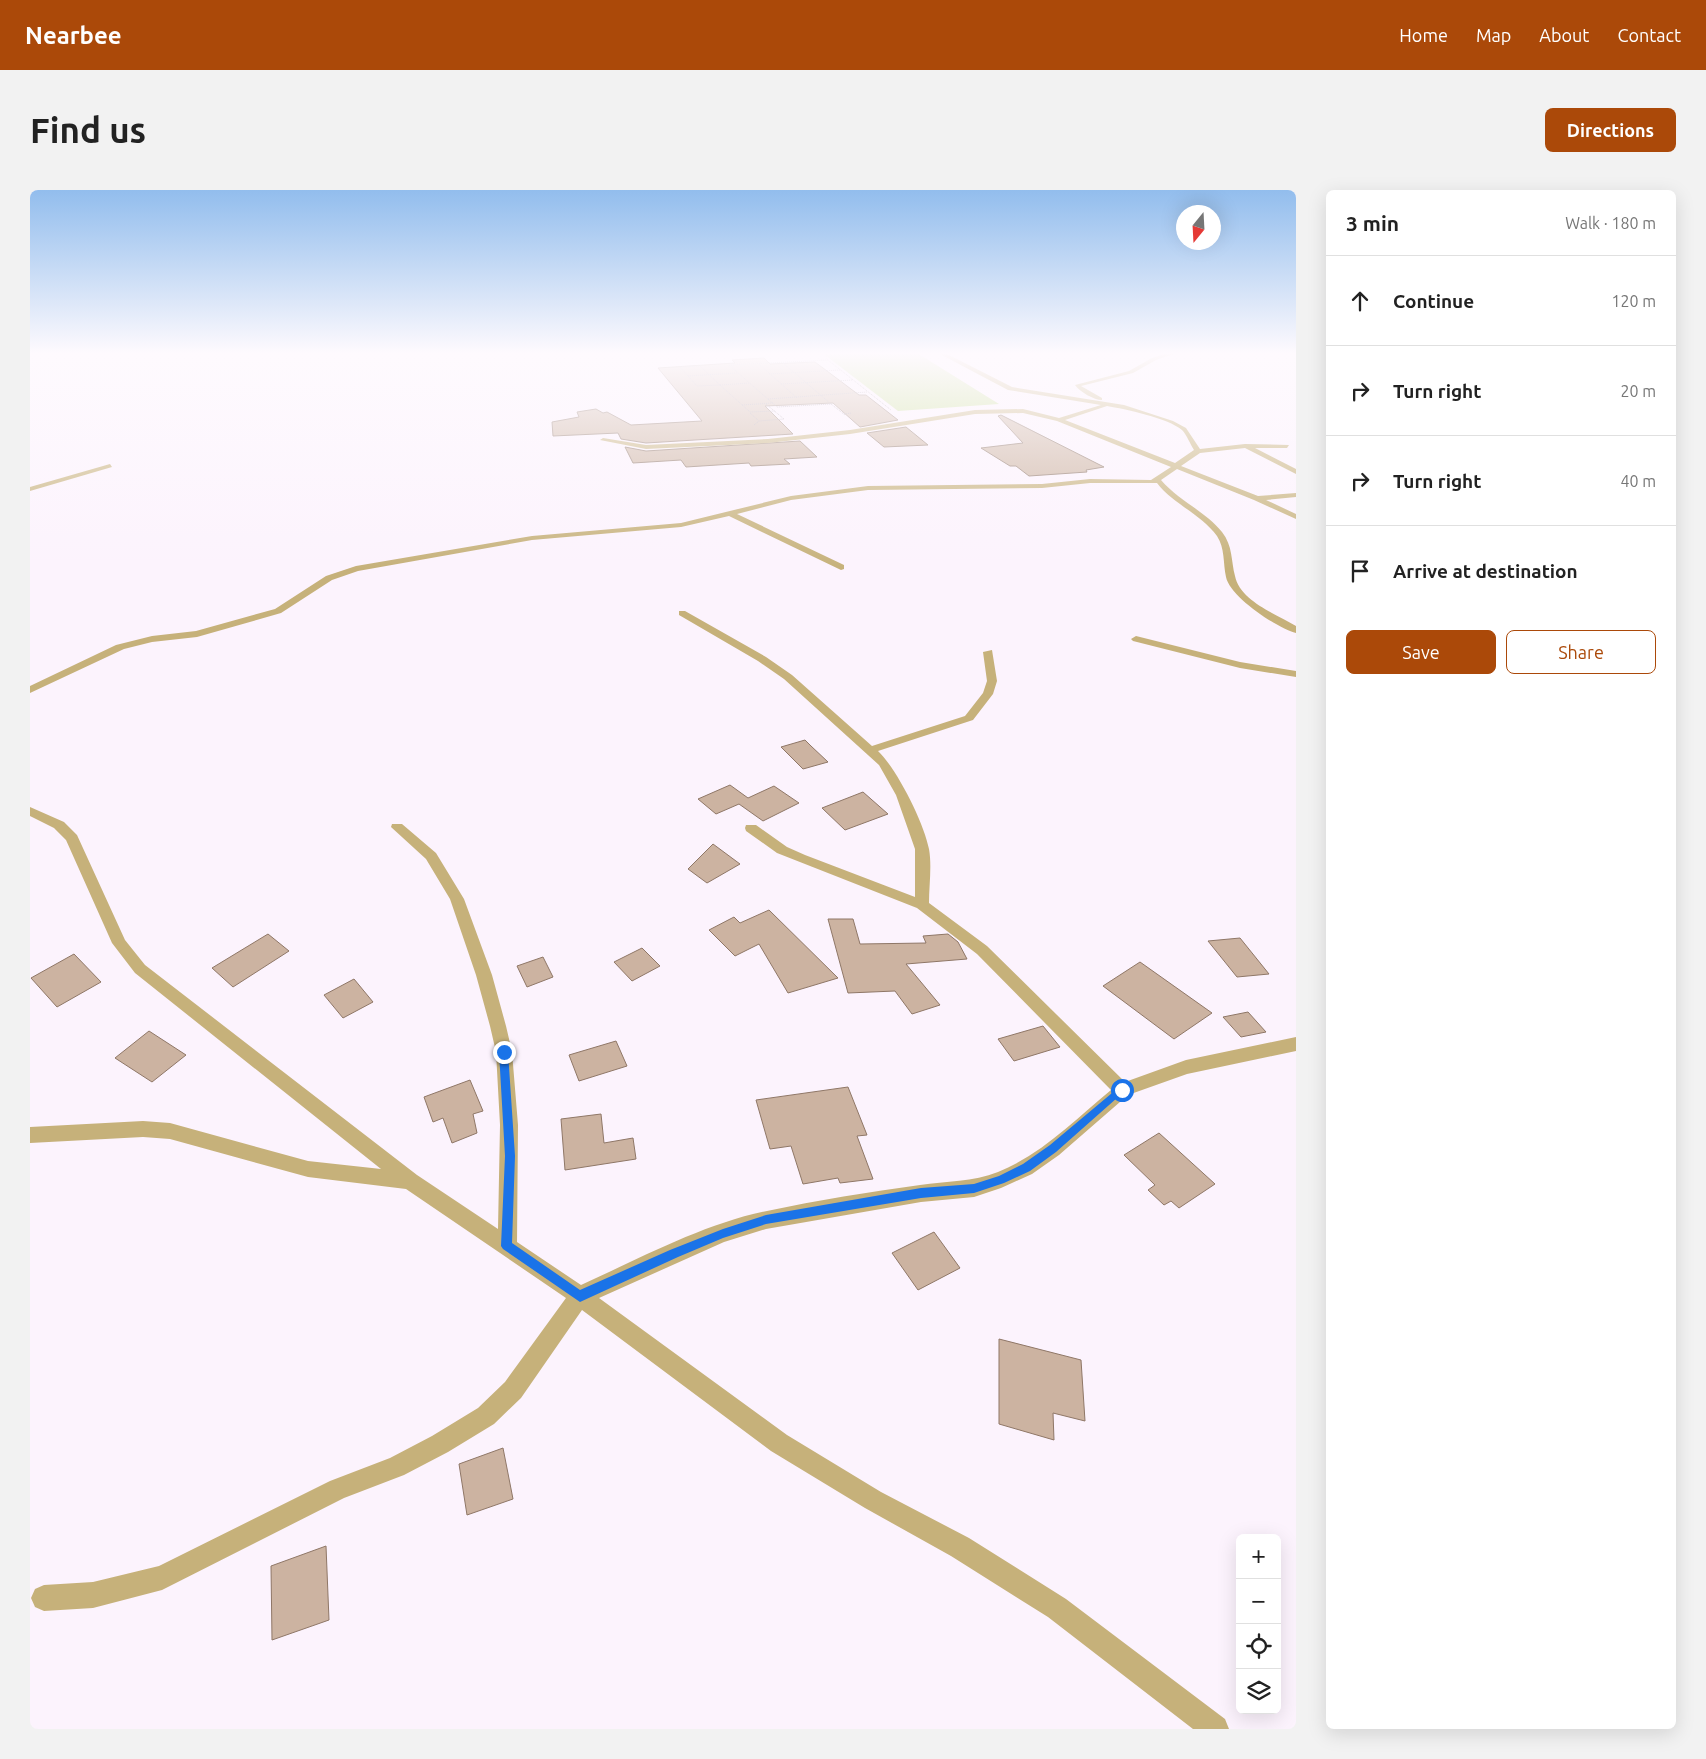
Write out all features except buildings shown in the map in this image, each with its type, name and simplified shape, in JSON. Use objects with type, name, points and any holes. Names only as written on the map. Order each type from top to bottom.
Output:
[{"type":"street","points":[[603,440],[646,447],[768,441],[858,431],[892,425]]},
{"type":"street","points":[[1071,425],[1257,498],[1296,517]]},
{"type":"street","points":[[1173,425],[1184,429],[1198,450]]},
{"type":"street","points":[[1245,446],[1296,472]]},
{"type":"street","points":[[30,690],[120,647],[152,639],[197,634],[278,611],[329,578],[342,572],[532,538],[681,525],[791,498],[868,488],[994,485],[1042,486],[1090,481],[1158,480],[1198,450],[1245,446],[1287,446]]},
{"type":"street","points":[[30,489],[110,466]]},
{"type":"street","points":[[1158,480],[1168,494],[1196,511],[1221,536],[1230,557],[1231,580],[1234,588],[1247,599],[1296,630]]},
{"type":"street","points":[[1257,498],[1296,495]]},
{"type":"street","points":[[730,513],[841,567]]},
{"type":"street","points":[[682,613],[781,672],[884,763],[894,778],[918,836],[923,861],[922,905]]},
{"type":"street","points":[[1286,623],[1296,621]]},
{"type":"street","points":[[1136,639],[1240,665],[1296,674]]},
{"type":"street","points":[[871,750],[969,718],[988,694],[992,681],[988,652]]},
{"type":"street","points":[[30,811],[59,825],[72,838],[119,943],[140,969],[410,1181],[580,1296],[779,1443],[873,1500],[960,1547],[1057,1608],[1215,1729]]},
{"type":"street","points":[[398,827],[431,856],[457,899],[494,1008],[504,1052],[507,1085],[510,1156],[507,1246]]},
{"type":"street","points":[[751,828],[782,850],[922,905],[982,950],[1122,1090]]},
{"type":"street","points":[[44,1598],[93,1595],[162,1578],[338,1489],[396,1467],[440,1444],[486,1416],[513,1390],[580,1296],[682,1250],[766,1220],[921,1193],[974,1188],[1001,1180],[1026,1168],[1053,1148],[1122,1090],[1186,1067],[1296,1044]]},
{"type":"street","points":[[30,1134],[143,1130],[170,1131],[308,1169],[410,1181]]},
{"type":"route","points":[[504,1052],[510,1156],[507,1246],[580,1296],[674,1253],[766,1220],[921,1193],[974,1188],[1001,1180],[1026,1168],[1053,1148],[1122,1090]]}]
